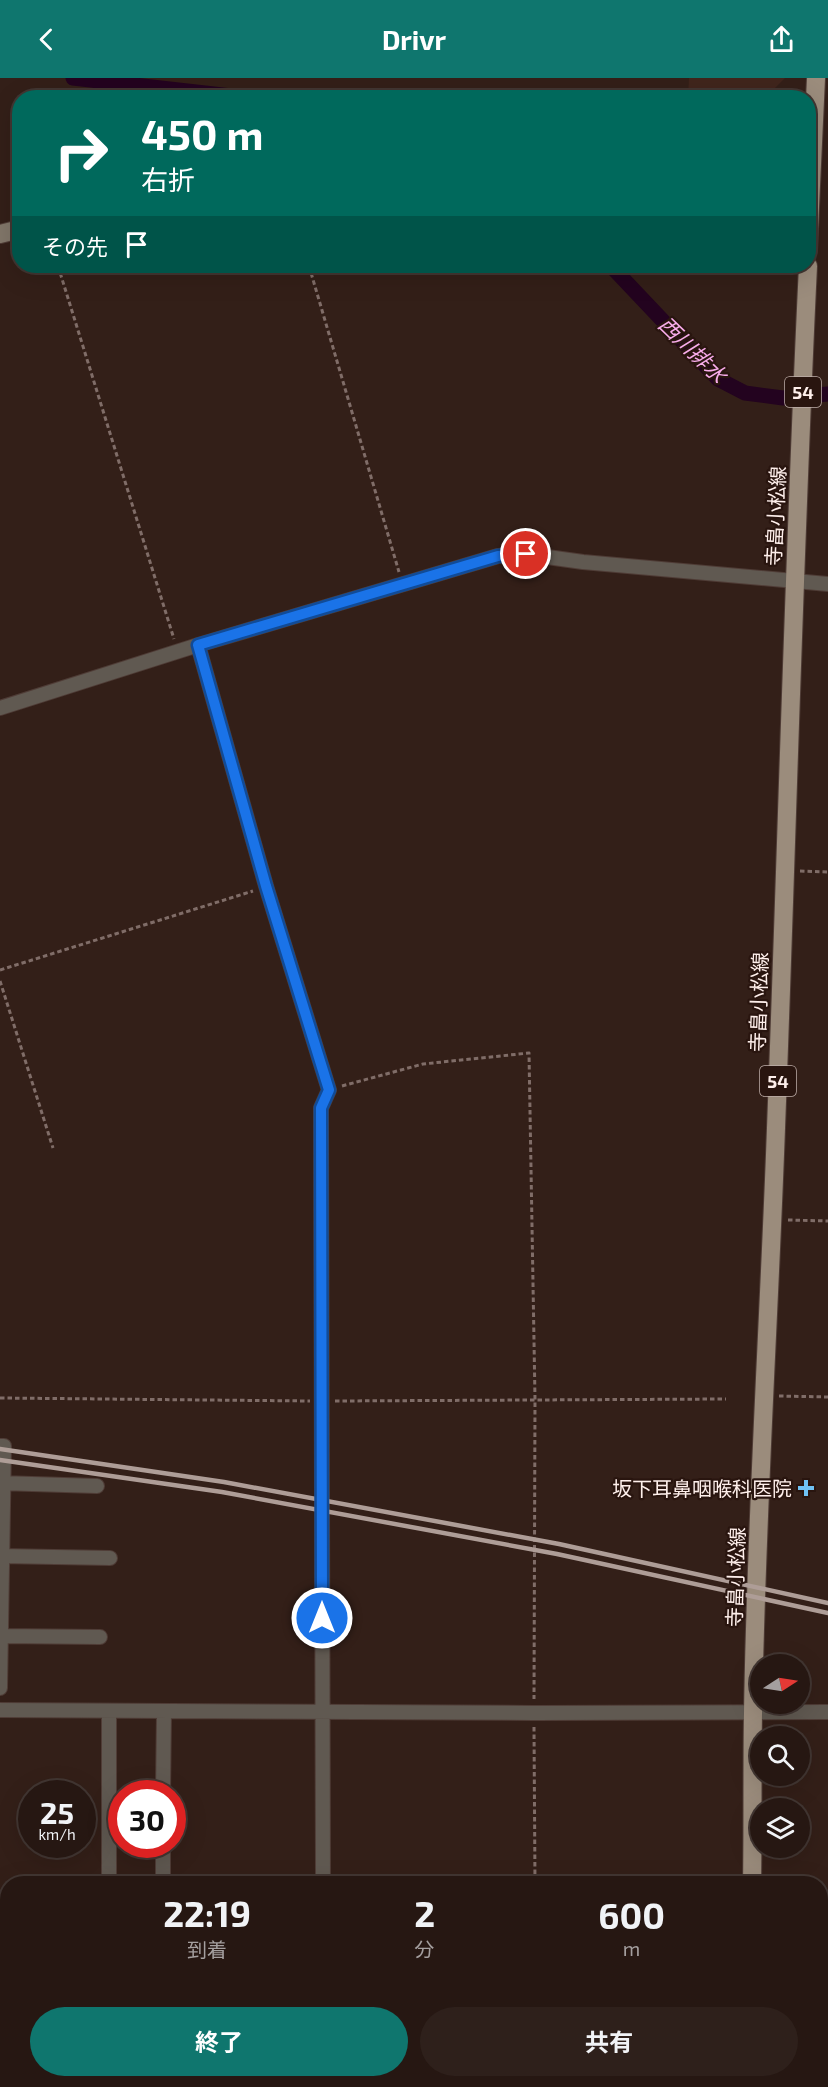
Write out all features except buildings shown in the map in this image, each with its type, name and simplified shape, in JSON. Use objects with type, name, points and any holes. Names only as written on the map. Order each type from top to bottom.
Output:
[{"type":"main road","points":[[816,78],[816,126]]},
{"type":"main road","name":"寺畠小松線","points":[[755,1654],[786,870],[794,581],[808,273]]},
{"type":"main road","name":"寺畠小松線","points":[[752,1876],[753,1714]]},
{"type":"street","points":[[0,708],[198,645],[498,556],[526,554],[583,562],[828,584]]},
{"type":"street","points":[[198,645],[266,886],[329,1090],[321,1108],[323,1876]]},
{"type":"street","points":[[0,1446],[4,1446],[0,1689]]},
{"type":"street","points":[[2,1484],[97,1486]]},
{"type":"street","points":[[1,1556],[110,1558]]},
{"type":"street","points":[[1,1636],[100,1637]]},
{"type":"street","points":[[0,1710],[750,1713]]},
{"type":"street","points":[[109,1712],[113,1780]]},
{"type":"street","points":[[163,1780],[164,1712]]},
{"type":"street","points":[[810,1712],[828,1712]]},
{"type":"street","points":[[110,1876],[111,1858]]},
{"type":"street","points":[[163,1858],[163,1876]]},
{"type":"path","points":[[60,273],[178,652]]},
{"type":"path","points":[[311,273],[403,585]]},
{"type":"path","points":[[786,870],[828,872]]},
{"type":"path","points":[[0,970],[266,886]]},
{"type":"path","points":[[0,981],[53,1148]]},
{"type":"path","points":[[329,1090],[423,1064],[529,1053],[535,1399],[535,1876]]},
{"type":"path","points":[[773,1219],[828,1221]]},
{"type":"path","points":[[765,1396],[828,1397]]},
{"type":"path","points":[[0,1398],[320,1401],[726,1399]]},
{"type":"shaded area","points":[[689,78],[785,78],[773,90],[688,90]]},
{"type":"waterway","name":"西川排水","points":[[73,78],[179,90]]},
{"type":"waterway","name":"西川排水","points":[[618,273],[718,379],[745,393],[783,398],[828,394]]},
{"type":"railway","points":[[0,1449],[224,1482],[559,1544],[828,1603]]},
{"type":"railway","points":[[0,1460],[222,1492],[557,1554],[828,1613]]},
{"type":"place","name":"坂下耳鼻咽喉科医院","points":[[806,1488]]},
{"type":"route","points":[[322,1618],[321,1108],[329,1090],[266,886],[198,645],[498,556],[526,554]]}]
